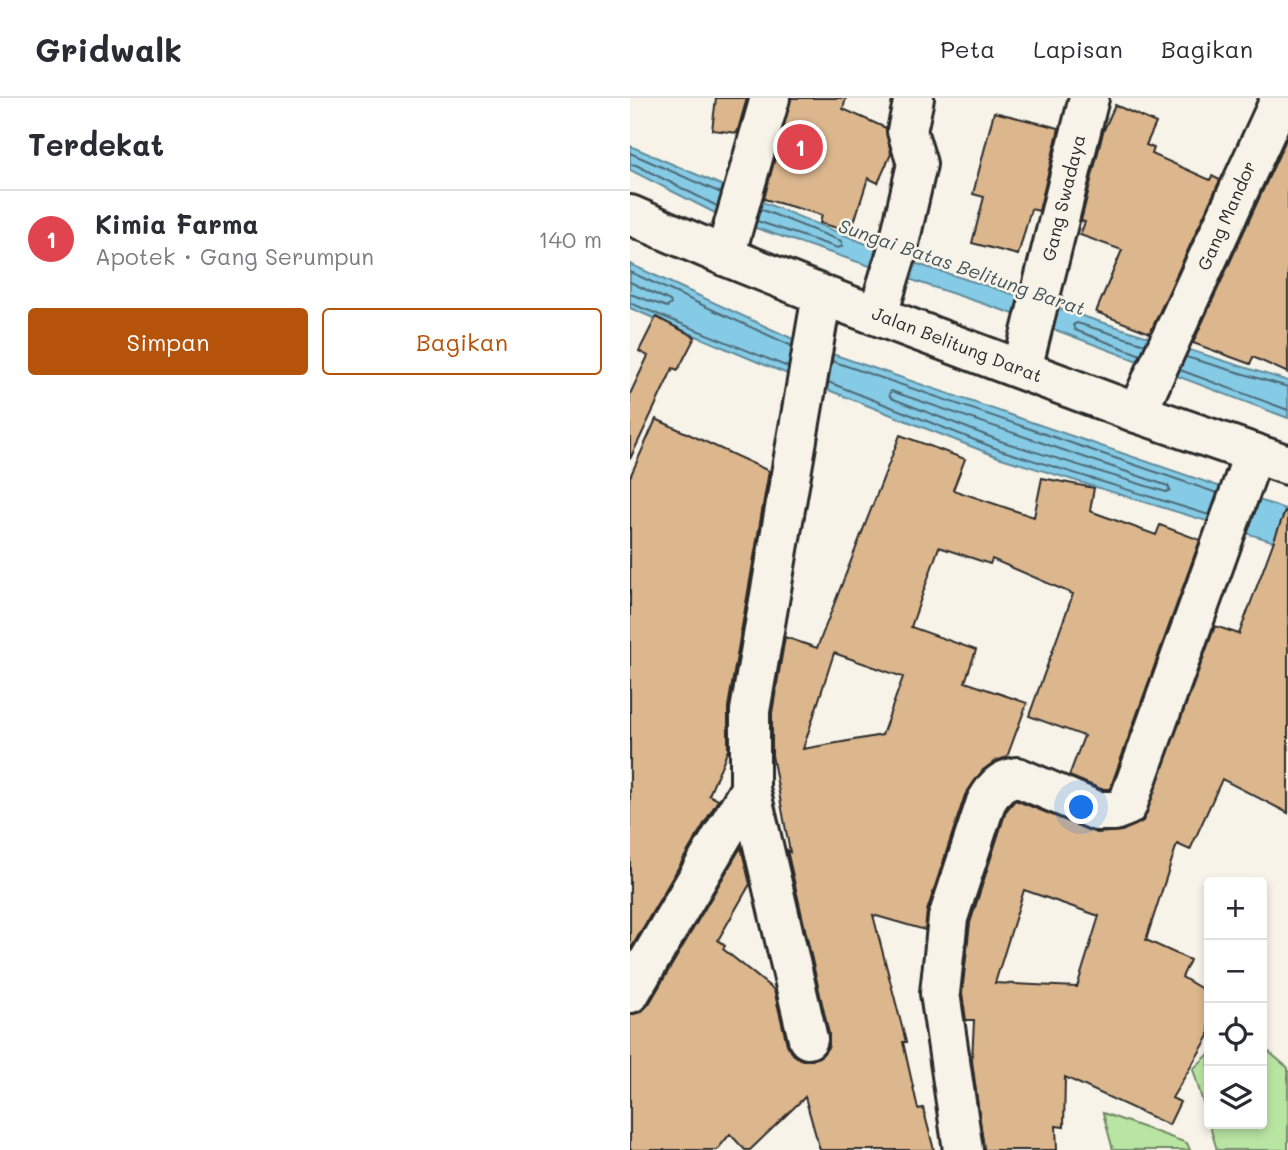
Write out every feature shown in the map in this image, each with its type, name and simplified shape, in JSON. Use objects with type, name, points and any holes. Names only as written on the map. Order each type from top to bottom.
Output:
[{"type":"street","points":[[733,225],[770,98]]},
{"type":"street","points":[[888,282],[917,164],[907,131],[914,98]]},
{"type":"street","name":"Gang Swadaya","points":[[1022,369],[1089,98]]},
{"type":"street","name":"Gang Mandor","points":[[1137,413],[1280,98]]},
{"type":"street","name":"Jalan Belitung Darat","points":[[630,215],[733,225],[822,295],[888,282],[1022,369],[1137,413],[1271,459]]},
{"type":"street","points":[[808,1039],[750,789],[750,711],[822,295]]},
{"type":"street","points":[[963,1150],[940,993],[948,918],[986,802],[996,785],[1005,779],[1017,777],[1097,811],[1114,811],[1127,806],[1271,459]]},
{"type":"street","points":[[630,993],[750,789]]},
{"type":"green space","points":[[1267,1050],[1288,1068],[1288,1150],[1217,1150],[1211,1129],[1267,1129]]},
{"type":"green space","points":[[1204,1059],[1204,1106],[1193,1069]]},
{"type":"green space","points":[[1103,1113],[1187,1143],[1190,1150],[1113,1150]]},
{"type":"water","points":[[630,146],[911,262],[1288,381],[1288,418],[1011,313],[723,217],[630,170]]},
{"type":"water","points":[[630,264],[806,345],[1288,510],[1288,546],[998,457],[765,365],[630,308]]},
{"type":"building","points":[[716,98],[747,98],[737,133],[712,130]]},
{"type":"building","points":[[791,98],[846,98],[843,109],[886,128],[891,154],[878,183],[868,178],[851,232],[820,223],[822,215],[764,199]]},
{"type":"building","points":[[1115,105],[1156,123],[1146,145],[1154,148],[1152,154],[1210,180],[1212,176],[1220,180],[1150,333],[1096,312],[1122,250],[1080,235],[1103,132]]},
{"type":"building","points":[[994,112],[1059,128],[1039,211],[1031,209],[1018,255],[972,243],[984,197],[973,194]]},
{"type":"building","points":[[1288,135],[1288,373],[1253,357],[1250,364],[1193,343]]},
{"type":"building","points":[[656,317],[695,337],[678,370],[673,368],[630,459],[630,394],[648,356],[639,351]]},
{"type":"building","points":[[656,419],[769,471],[728,707],[728,750],[709,795],[718,800],[630,950],[630,477]]},
{"type":"building","points":[[900,435],[965,459],[953,490],[1034,517],[1042,478],[1094,488],[1090,511],[1156,535],[1160,525],[1200,540],[1110,789],[1101,789],[1069,776],[1084,736],[1029,716],[1073,594],[992,559],[990,564],[939,547],[911,627],[976,650],[965,682],[1027,703],[1007,757],[983,770],[965,795],[927,911],[925,930],[873,915],[906,1042],[903,1042],[918,1109],[923,1108],[934,1150],[820,1150],[805,1097],[750,1150],[745,1150],[730,1134],[717,1150],[630,1150],[630,1015],[641,1012],[649,1004],[741,847],[750,884],[718,940],[725,946],[723,949],[774,990],[787,1044],[793,1054],[802,1060],[812,1060],[822,1055],[829,1046],[829,1034],[787,850],[790,852],[772,755],[772,713],[785,637],[817,648]],"holes":[[[834,653],[903,677],[882,735],[803,749]]]},
{"type":"building","points":[[1285,511],[1288,512],[1288,813],[1222,779],[1190,850],[1177,844],[1146,940],[1190,960],[1182,977],[1204,990],[1204,1044],[1172,1098],[1180,1102],[1169,1125],[1065,1077],[1064,1127],[1056,1126],[1057,1150],[984,1150],[972,1061],[974,1020],[966,1020],[962,993],[970,923],[1006,811],[1015,800],[1097,833],[1122,831],[1143,821],[1215,626],[1239,634]],"holes":[[[1024,890],[1099,916],[1077,987],[995,983]]]},
{"type":"place","name":"Kimia Farma","points":[[800,147]]},
{"type":"water label","name":"Sungai Batas Belitung Barat","points":[[962,267]]}]
